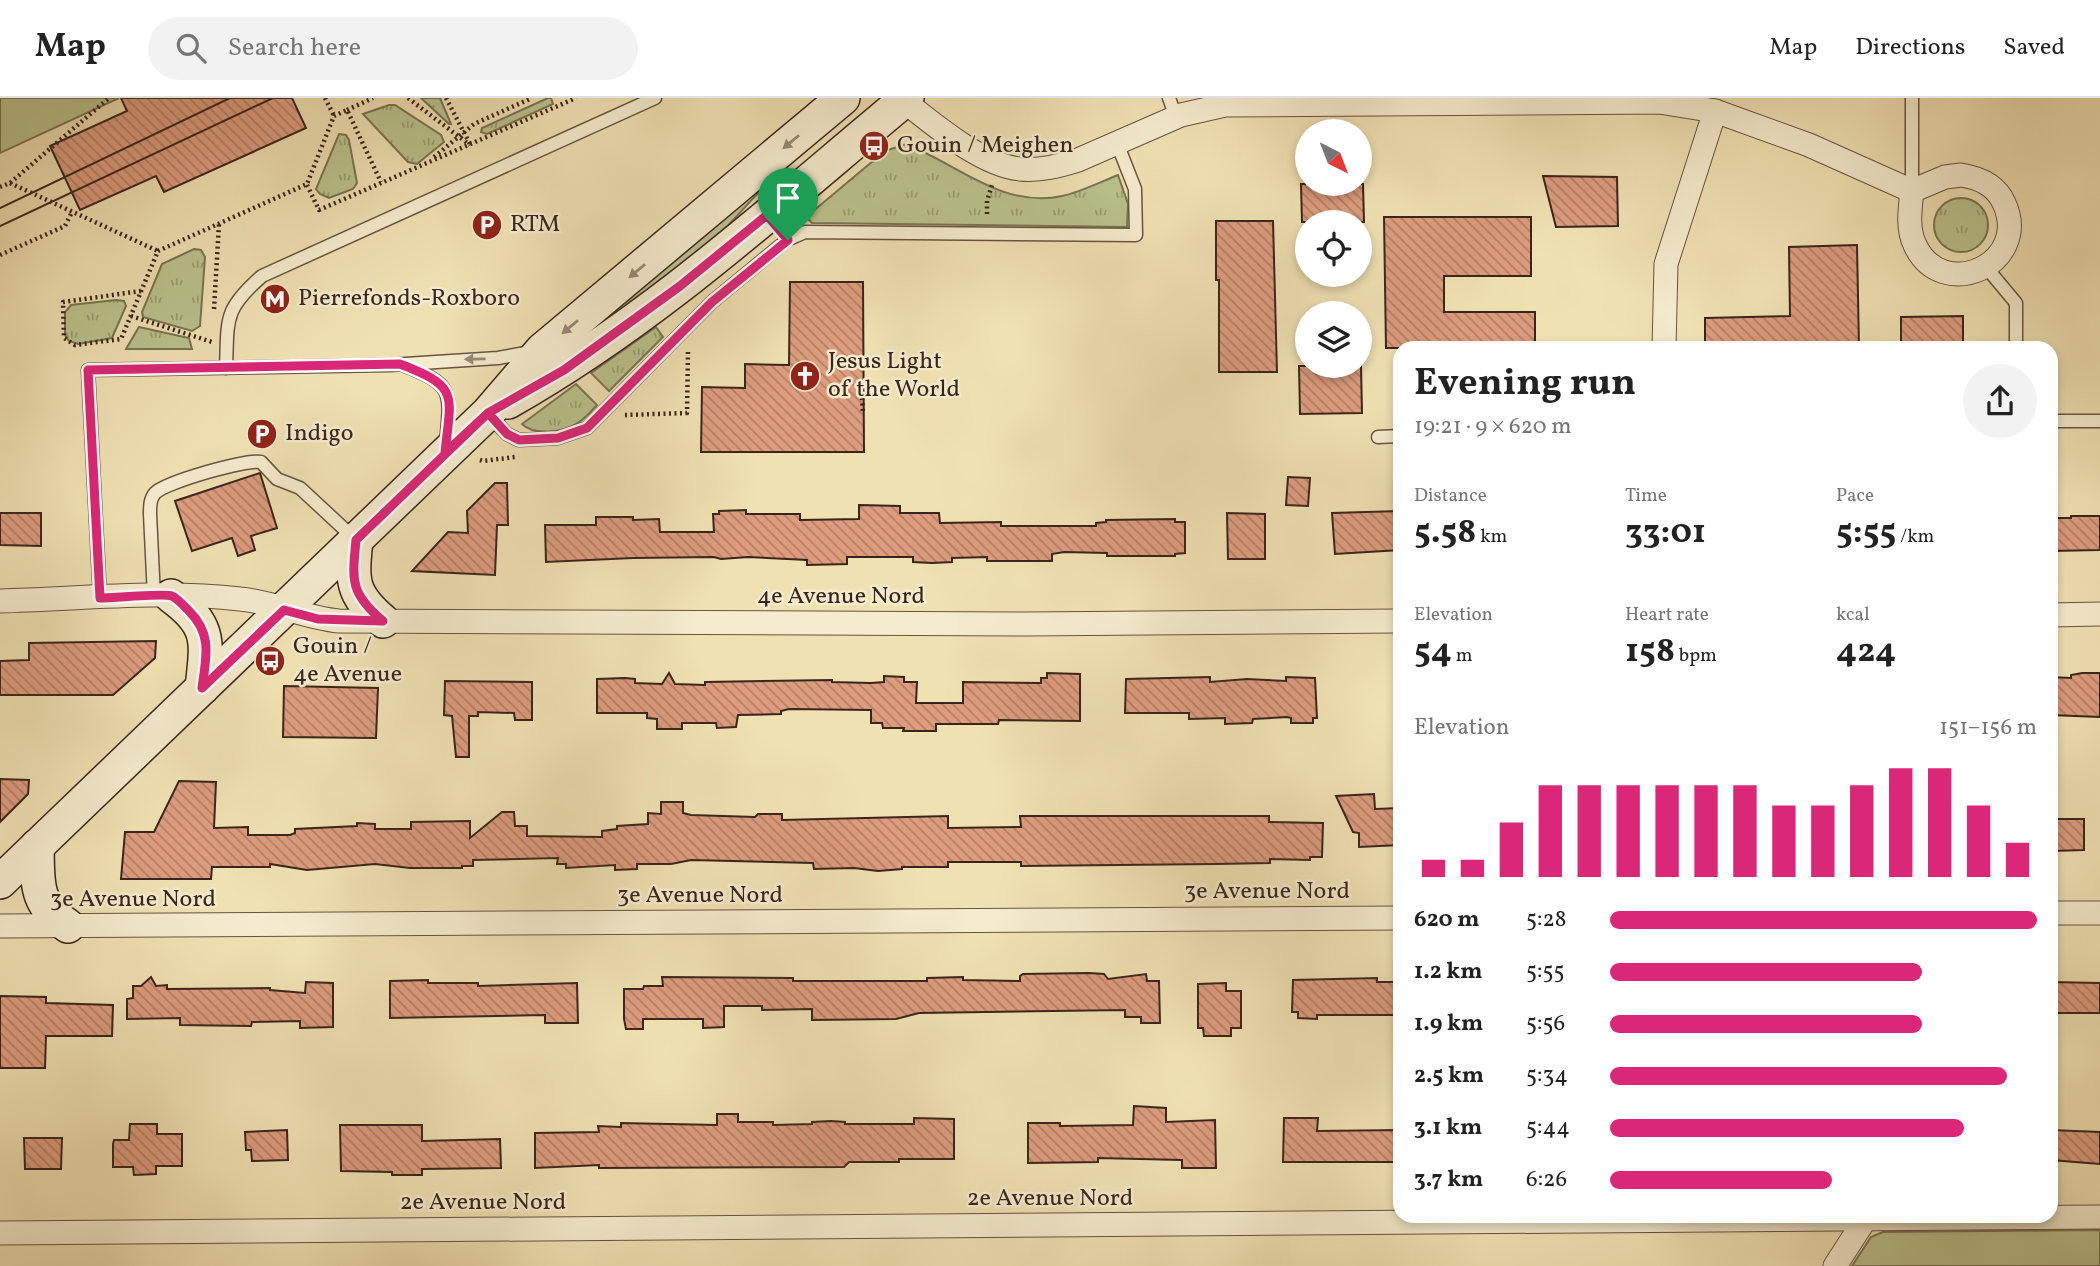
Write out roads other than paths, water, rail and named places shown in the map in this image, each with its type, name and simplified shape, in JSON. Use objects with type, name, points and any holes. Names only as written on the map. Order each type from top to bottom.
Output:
[{"type":"main road","points":[[0,882],[488,413],[542,350],[843,98]]},
{"type":"main road","points":[[488,413],[564,370],[680,286],[777,228],[903,99]]},
{"type":"main road","points":[[356,540],[353,572],[355,584],[362,601],[383,621]]},
{"type":"main road","points":[[163,596],[190,612],[202,628],[206,643],[202,688]]},
{"type":"main road","points":[[37,846],[40,897],[50,912],[68,926]]},
{"type":"street","points":[[903,99],[970,148],[998,164],[1035,170],[1061,166],[1117,143],[1173,107],[1247,104],[1659,102],[1715,111],[1809,145],[1912,191],[1945,177],[1961,175],[1977,178],[1991,186],[2001,197],[2008,212],[2010,228],[2002,250],[1986,267],[1970,274],[1953,275],[1937,269],[1923,258],[1914,244],[1910,227],[1912,191]]},
{"type":"street","points":[[1664,341],[1666,264],[1715,111]]},
{"type":"street","name":"4e Avenue Nord","points":[[0,601],[163,596],[242,599],[318,619],[383,621],[1040,624],[1393,621]]},
{"type":"street","points":[[2058,615],[2100,614]]},
{"type":"street","points":[[2058,913],[2100,913]]},
{"type":"street","name":"3e Avenue Nord","points":[[0,926],[1393,918]]},
{"type":"street","name":"2e Avenue Nord","points":[[2058,1217],[2100,1217]]},
{"type":"street","name":"2e Avenue Nord","points":[[0,1233],[1393,1222]]},
{"type":"street","points":[[1835,1266],[1863,1223]]},
{"type":"lane","points":[[226,368],[228,319],[239,297],[262,276],[655,98]]},
{"type":"lane","points":[[1912,98],[1912,191]]},
{"type":"lane","points":[[488,413],[507,434],[519,440],[558,438],[587,428],[712,302],[777,228],[796,235],[814,231],[1136,235],[1135,189],[1117,143]]},
{"type":"lane","points":[[1986,267],[2016,303],[2016,341]]},
{"type":"lane","points":[[100,598],[88,370],[400,364],[498,358],[542,350]]},
{"type":"lane","points":[[400,364],[429,375],[446,390],[449,402],[445,453]]},
{"type":"lane","points":[[2058,421],[2100,421]]},
{"type":"lane","points":[[1378,437],[1393,436]]},
{"type":"lane","points":[[163,596],[150,514],[150,504],[155,494],[169,485],[239,463],[261,462],[277,479],[300,488],[356,540]]},
{"type":"tram line","points":[[0,208],[230,98]]},
{"type":"tram line","points":[[0,226],[273,98]]},
{"type":"place","name":"Gouin / Meighen","points":[[874,146]]},
{"type":"place","name":"RTM","points":[[487,225]]},
{"type":"place","name":"Pierrefonds-Roxboro","points":[[275,299]]},
{"type":"place","name":"Jesus Light of the World","points":[[805,376]]},
{"type":"place","name":"Indigo","points":[[262,434]]},
{"type":"place","name":"Gouin / 4e Avenue","points":[[270,661]]}]
